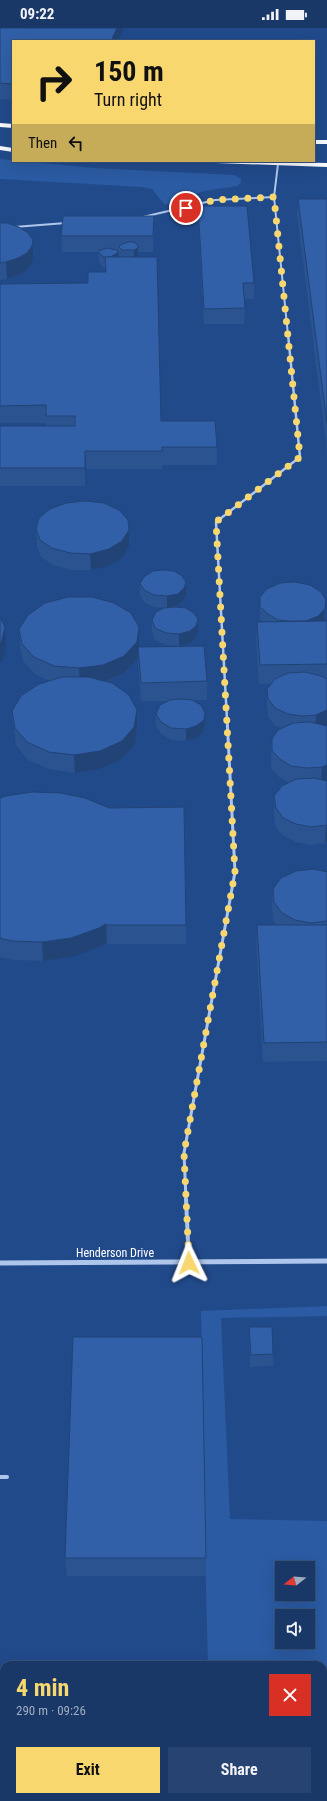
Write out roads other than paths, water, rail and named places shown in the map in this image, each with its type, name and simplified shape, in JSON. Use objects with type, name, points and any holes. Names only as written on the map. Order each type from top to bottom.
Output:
[{"type":"highway","points":[[0,125],[12,126]]},
{"type":"highway","points":[[315,142],[327,142]]},
{"type":"highway","points":[[0,148],[12,150]]},
{"type":"highway","points":[[237,162],[327,165]]},
{"type":"street","name":"Henderson Drive","points":[[0,1263],[327,1261]]},
{"type":"lane","points":[[189,1263],[184,1153],[235,872],[216,522],[300,457],[274,197],[278,164]]},
{"type":"lane","points":[[135,217],[186,208],[215,200],[274,197]]},
{"type":"lane","points":[[12,227],[66,223]]},
{"type":"lane","points":[[0,1477],[7,1477]]}]
